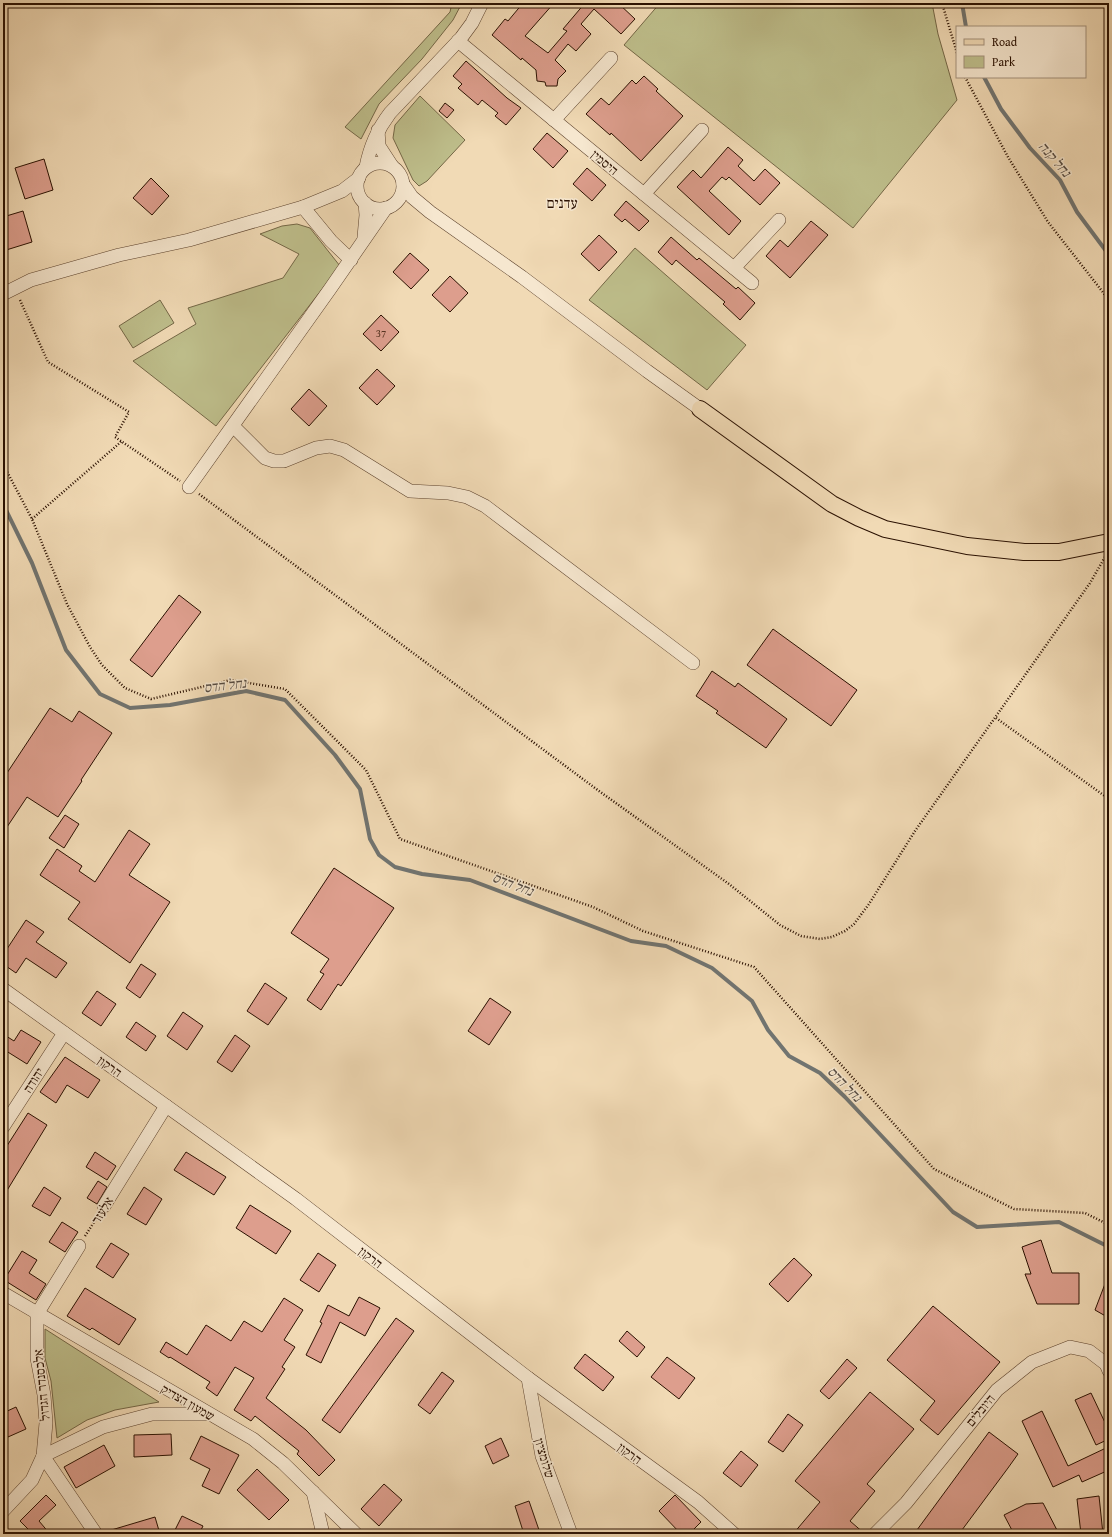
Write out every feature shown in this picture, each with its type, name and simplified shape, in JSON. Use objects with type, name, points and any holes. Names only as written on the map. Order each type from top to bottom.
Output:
[{"type":"main road","points":[[700,409],[832,504],[885,529],[967,546],[1024,552],[1059,552],[1107,549]]},
{"type":"street","points":[[3,294],[31,280],[119,255],[189,240],[303,207],[327,198],[351,186],[359,178],[366,167],[371,146],[378,130],[390,113],[458,41],[472,23],[482,3]]},
{"type":"street","name":"היסמין","points":[[458,41],[752,284]]},
{"type":"street","points":[[554,120],[611,58]]},
{"type":"street","points":[[189,487],[388,207],[396,203],[400,197],[403,191],[403,184],[400,174],[384,156],[380,146],[378,130]]},
{"type":"street","points":[[644,194],[702,130]]},
{"type":"street","points":[[366,167],[379,162],[392,166]]},
{"type":"street","points":[[359,178],[358,190],[364,202],[365,229],[362,243]]},
{"type":"street","points":[[403,184],[412,197],[430,212],[522,277],[700,409]]},
{"type":"street","points":[[327,198],[347,197],[364,202],[375,208],[410,206],[430,212]]},
{"type":"street","points":[[303,207],[331,241],[351,260]]},
{"type":"street","points":[[734,268],[779,220]]},
{"type":"street","points":[[233,426],[265,458],[274,461],[284,461],[316,448],[330,446],[344,450],[410,491],[467,497],[485,506],[693,663]]},
{"type":"street","name":"הרקון","points":[[3,989],[296,1199],[528,1378],[698,1502],[734,1534]]},
{"type":"street","name":"יהודה","points":[[3,1127],[64,1033]]},
{"type":"street","name":"אלעזר","points":[[104,1206],[166,1106]]},
{"type":"street","points":[[37,1314],[79,1246]]},
{"type":"street","name":"שמעון הצדיק","points":[[3,1293],[253,1439],[283,1463],[356,1534]]},
{"type":"street","name":"אלכסנדר הגדול","points":[[3,1511],[32,1480],[43,1456],[46,1423],[44,1395],[37,1358],[37,1314]]},
{"type":"street","name":"היובלים","points":[[875,1534],[906,1502],[997,1390],[1032,1362],[1070,1347],[1089,1351],[1106,1364],[1109,1371]]},
{"type":"street","name":"שלומציון","points":[[528,1378],[542,1456],[572,1534]]},
{"type":"street","points":[[96,1534],[43,1456],[103,1428],[152,1414],[208,1414]]},
{"type":"street","points":[[313,1492],[323,1534]]},
{"type":"path","points":[[942,3],[956,50]]},
{"type":"path","points":[[966,78],[1008,157],[1048,222],[1109,300]]},
{"type":"path","points":[[15,288],[48,362],[129,412],[115,437],[189,487],[599,790],[729,884],[780,925],[801,936],[820,939],[832,937],[845,931],[854,924],[869,904],[915,831],[1090,583],[1107,549]]},
{"type":"path","points":[[32,519],[122,442]]},
{"type":"path","points":[[3,464],[32,519],[67,604],[90,647],[102,665],[125,688],[152,699],[231,680],[285,689],[366,770],[400,839],[593,907],[643,931],[754,967],[934,1169],[1014,1209],[1085,1213],[1109,1225]]},
{"type":"path","points":[[996,718],[1109,799]]},
{"type":"path","name":"אלעזר","points":[[79,1246],[104,1206]]},
{"type":"green space","points":[[452,3],[462,3],[453,20],[422,59],[379,104],[361,139],[345,127],[450,12]]},
{"type":"green space","points":[[660,3],[932,3],[938,34],[957,100],[853,228],[624,45]]},
{"type":"green space","points":[[420,96],[465,140],[427,181],[419,186],[413,180],[393,138],[395,125]]},
{"type":"green space","points":[[297,224],[310,228],[340,266],[216,426],[133,361],[196,324],[188,308],[283,278],[299,254],[260,234],[282,226]]},
{"type":"green space","points":[[635,248],[746,345],[707,390],[589,300]]},
{"type":"green space","points":[[160,300],[174,323],[133,348],[119,326]]},
{"type":"green space","points":[[45,1329],[159,1402],[115,1410],[87,1420],[57,1438],[51,1381],[45,1358]]},
{"type":"building","points":[[523,3],[554,3],[525,36],[548,53],[567,31],[563,29],[585,3],[618,3],[635,19],[621,34],[594,9],[581,24],[591,34],[576,51],[568,44],[555,60],[566,71],[558,79],[557,86],[546,86],[545,82],[537,81],[536,70],[522,58],[521,60],[492,35],[505,19],[508,21]]},
{"type":"building","points":[[466,61],[507,98],[521,108],[506,125],[495,116],[498,113],[482,100],[478,105],[458,88],[462,84],[453,76]]},
{"type":"building","points":[[644,76],[658,89],[656,91],[683,116],[641,161],[611,133],[610,135],[586,114],[601,98],[609,105],[632,80],[636,84]]},
{"type":"building","points":[[445,103],[454,110],[447,118],[439,111]]},
{"type":"building","points":[[547,133],[568,151],[553,168],[533,149]]},
{"type":"building","points":[[728,147],[743,160],[738,166],[754,181],[765,169],[780,183],[760,205],[729,177],[726,180],[722,177],[709,191],[741,221],[729,235],[677,187],[693,170],[701,178]]},
{"type":"building","points":[[44,159],[53,190],[25,199],[15,168]]},
{"type":"building","points":[[587,168],[606,185],[592,201],[573,184]]},
{"type":"building","points":[[151,178],[169,196],[152,215],[133,198]]},
{"type":"building","points":[[626,201],[649,221],[639,231],[625,219],[622,222],[614,215]]},
{"type":"building","points":[[23,211],[32,242],[3,251],[3,217]]},
{"type":"building","points":[[811,221],[828,235],[790,278],[766,256],[780,240],[788,247]]},
{"type":"building","points":[[599,235],[617,252],[599,271],[581,254]]},
{"type":"building","points":[[671,237],[697,260],[699,258],[736,289],[738,287],[755,303],[740,320],[723,304],[725,302],[676,260],[672,265],[658,252]]},
{"type":"building","points":[[410,253],[429,270],[411,289],[393,272]]},
{"type":"building","points":[[450,276],[468,293],[450,312],[432,295]]},
{"type":"building","points":[[381,315],[399,332],[381,351],[363,334]]},
{"type":"building","points":[[377,369],[395,386],[377,405],[359,388]]},
{"type":"building","points":[[309,389],[327,406],[309,426],[291,409]]},
{"type":"building","points":[[179,595],[201,612],[152,677],[130,660]]},
{"type":"building","points":[[773,629],[857,690],[831,726],[747,665]]},
{"type":"building","points":[[712,671],[735,687],[738,683],[787,719],[766,748],[716,713],[718,711],[696,696]]},
{"type":"building","points":[[50,708],[72,722],[79,711],[112,733],[58,817],[27,797],[3,833],[3,779]]},
{"type":"building","points":[[65,815],[79,824],[64,848],[49,838]]},
{"type":"building","points":[[129,830],[150,844],[129,875],[170,902],[130,963],[68,919],[80,902],[40,875],[57,849],[82,866],[79,871],[95,882]]},
{"type":"building","points":[[334,868],[394,908],[341,986],[338,984],[321,1010],[307,1000],[324,974],[320,972],[329,959],[291,933]]},
{"type":"building","points":[[26,920],[44,932],[36,942],[67,963],[56,978],[26,958],[16,973],[3,964],[3,955]]},
{"type":"building","points":[[141,964],[156,974],[140,998],[126,988]]},
{"type":"building","points":[[265,983],[287,998],[268,1025],[247,1011]]},
{"type":"building","points":[[97,991],[116,1004],[101,1026],[82,1013]]},
{"type":"building","points":[[490,998],[511,1012],[489,1045],[468,1031]]},
{"type":"building","points":[[183,1012],[203,1026],[187,1050],[167,1036]]},
{"type":"building","points":[[136,1022],[156,1036],[146,1051],[126,1037]]},
{"type":"building","points":[[21,1030],[41,1042],[27,1064],[3,1049],[3,1034],[14,1041]]},
{"type":"building","points":[[235,1035],[250,1046],[232,1072],[217,1062]]},
{"type":"building","points":[[65,1057],[100,1080],[88,1098],[67,1085],[56,1103],[40,1092]]},
{"type":"building","points":[[28,1113],[47,1125],[3,1197],[3,1152]]},
{"type":"building","points":[[95,1152],[116,1166],[107,1180],[86,1167]]},
{"type":"building","points":[[186,1152],[226,1177],[214,1195],[174,1170]]},
{"type":"building","points":[[98,1181],[107,1187],[97,1204],[87,1198]]},
{"type":"building","points":[[44,1187],[61,1198],[50,1216],[32,1206]]},
{"type":"building","points":[[144,1187],[162,1199],[146,1225],[127,1214]]},
{"type":"building","points":[[250,1205],[291,1231],[276,1254],[236,1228]]},
{"type":"building","points":[[62,1222],[78,1232],[65,1252],[49,1242]]},
{"type":"building","points":[[1041,1240],[1052,1273],[1079,1273],[1079,1304],[1037,1304],[1025,1274],[1031,1274],[1022,1247]]},
{"type":"building","points":[[111,1243],[129,1254],[113,1278],[96,1267]]},
{"type":"building","points":[[22,1251],[37,1260],[29,1273],[46,1284],[36,1300],[4,1280]]},
{"type":"building","points":[[318,1253],[336,1265],[319,1292],[300,1280]]},
{"type":"building","points":[[794,1258],[812,1275],[788,1302],[769,1284]]},
{"type":"building","points":[[1109,1276],[1109,1318],[1095,1310]]},
{"type":"building","points":[[85,1288],[136,1319],[119,1345],[92,1328],[90,1330],[67,1316]]},
{"type":"building","points":[[359,1297],[380,1308],[365,1336],[340,1322],[321,1363],[306,1355],[322,1323],[320,1322],[328,1305],[349,1316]]},
{"type":"building","points":[[284,1298],[303,1310],[284,1340],[295,1347],[282,1367],[285,1369],[266,1398],[306,1430],[335,1460],[319,1476],[297,1454],[299,1451],[255,1416],[251,1421],[234,1410],[254,1378],[235,1367],[217,1396],[206,1388],[210,1382],[160,1352],[166,1342],[187,1355],[206,1325],[231,1341],[244,1321],[262,1332]]},
{"type":"building","points":[[933,1306],[1000,1362],[938,1435],[920,1420],[935,1401],[887,1360]]},
{"type":"building","points":[[396,1318],[414,1331],[340,1433],[322,1420]]},
{"type":"building","points":[[627,1331],[645,1347],[637,1357],[619,1341]]},
{"type":"building","points":[[585,1354],[614,1377],[603,1391],[574,1368]]},
{"type":"building","points":[[667,1357],[695,1378],[679,1399],[651,1377]]},
{"type":"building","points":[[847,1359],[857,1368],[829,1399],[820,1391]]},
{"type":"building","points":[[442,1372],[454,1381],[430,1414],[418,1405]]},
{"type":"building","points":[[870,1392],[914,1429],[867,1484],[875,1491],[850,1521],[865,1534],[793,1534],[820,1502],[795,1481]]},
{"type":"building","points":[[1091,1393],[1109,1431],[1109,1439],[1096,1445],[1075,1400]]},
{"type":"building","points":[[16,1407],[26,1429],[8,1437],[3,1426],[3,1413]]},
{"type":"building","points":[[1042,1411],[1068,1466],[1106,1448],[1109,1455],[1109,1470],[1082,1482],[1079,1475],[1053,1487],[1022,1421]]},
{"type":"building","points":[[788,1414],[803,1425],[783,1452],[768,1442]]},
{"type":"building","points":[[989,1432],[1018,1454],[1008,1468],[959,1534],[914,1534]]},
{"type":"building","points":[[171,1434],[172,1455],[134,1457],[134,1435]]},
{"type":"building","points":[[201,1436],[239,1455],[219,1494],[202,1486],[210,1469],[190,1459]]},
{"type":"building","points":[[501,1438],[509,1456],[493,1464],[485,1446]]},
{"type":"building","points":[[104,1445],[115,1466],[76,1488],[64,1467]]},
{"type":"building","points":[[741,1451],[758,1465],[741,1487],[723,1473]]},
{"type":"building","points":[[257,1469],[289,1500],[269,1520],[237,1490]]},
{"type":"building","points":[[384,1484],[402,1500],[379,1526],[361,1509]]},
{"type":"building","points":[[46,1495],[56,1505],[39,1521],[50,1534],[33,1534],[20,1521]]},
{"type":"building","points":[[675,1495],[701,1522],[689,1534],[681,1534],[659,1511]]},
{"type":"building","points":[[1099,1496],[1103,1534],[1081,1534],[1077,1499]]},
{"type":"building","points":[[529,1501],[539,1530],[524,1534],[515,1506]]},
{"type":"building","points":[[1043,1503],[1059,1534],[1014,1534],[1004,1515],[1026,1504]]},
{"type":"building","points":[[182,1516],[203,1526],[199,1534],[173,1534]]},
{"type":"building","points":[[155,1517],[160,1534],[109,1534],[108,1531]]},
{"type":"waterway","name":"נחל קנה","points":[[962,3],[966,26]]},
{"type":"waterway","name":"נחל קנה","points":[[985,78],[1001,109],[1030,148],[1060,180],[1077,212],[1109,255]]},
{"type":"waterway","name":"נחל הדס","points":[[3,504],[32,563],[66,650],[100,694],[130,708],[170,705],[246,691],[285,700],[335,755],[360,789],[370,839],[379,855],[395,867],[422,874],[470,880],[631,941],[666,946],[712,968],[752,1001],[768,1030],[789,1056],[820,1073],[845,1097],[953,1212],[977,1227],[1059,1222],[1109,1247]]},
{"type":"district","name":"עדנים","points":[[562,203]]}]
